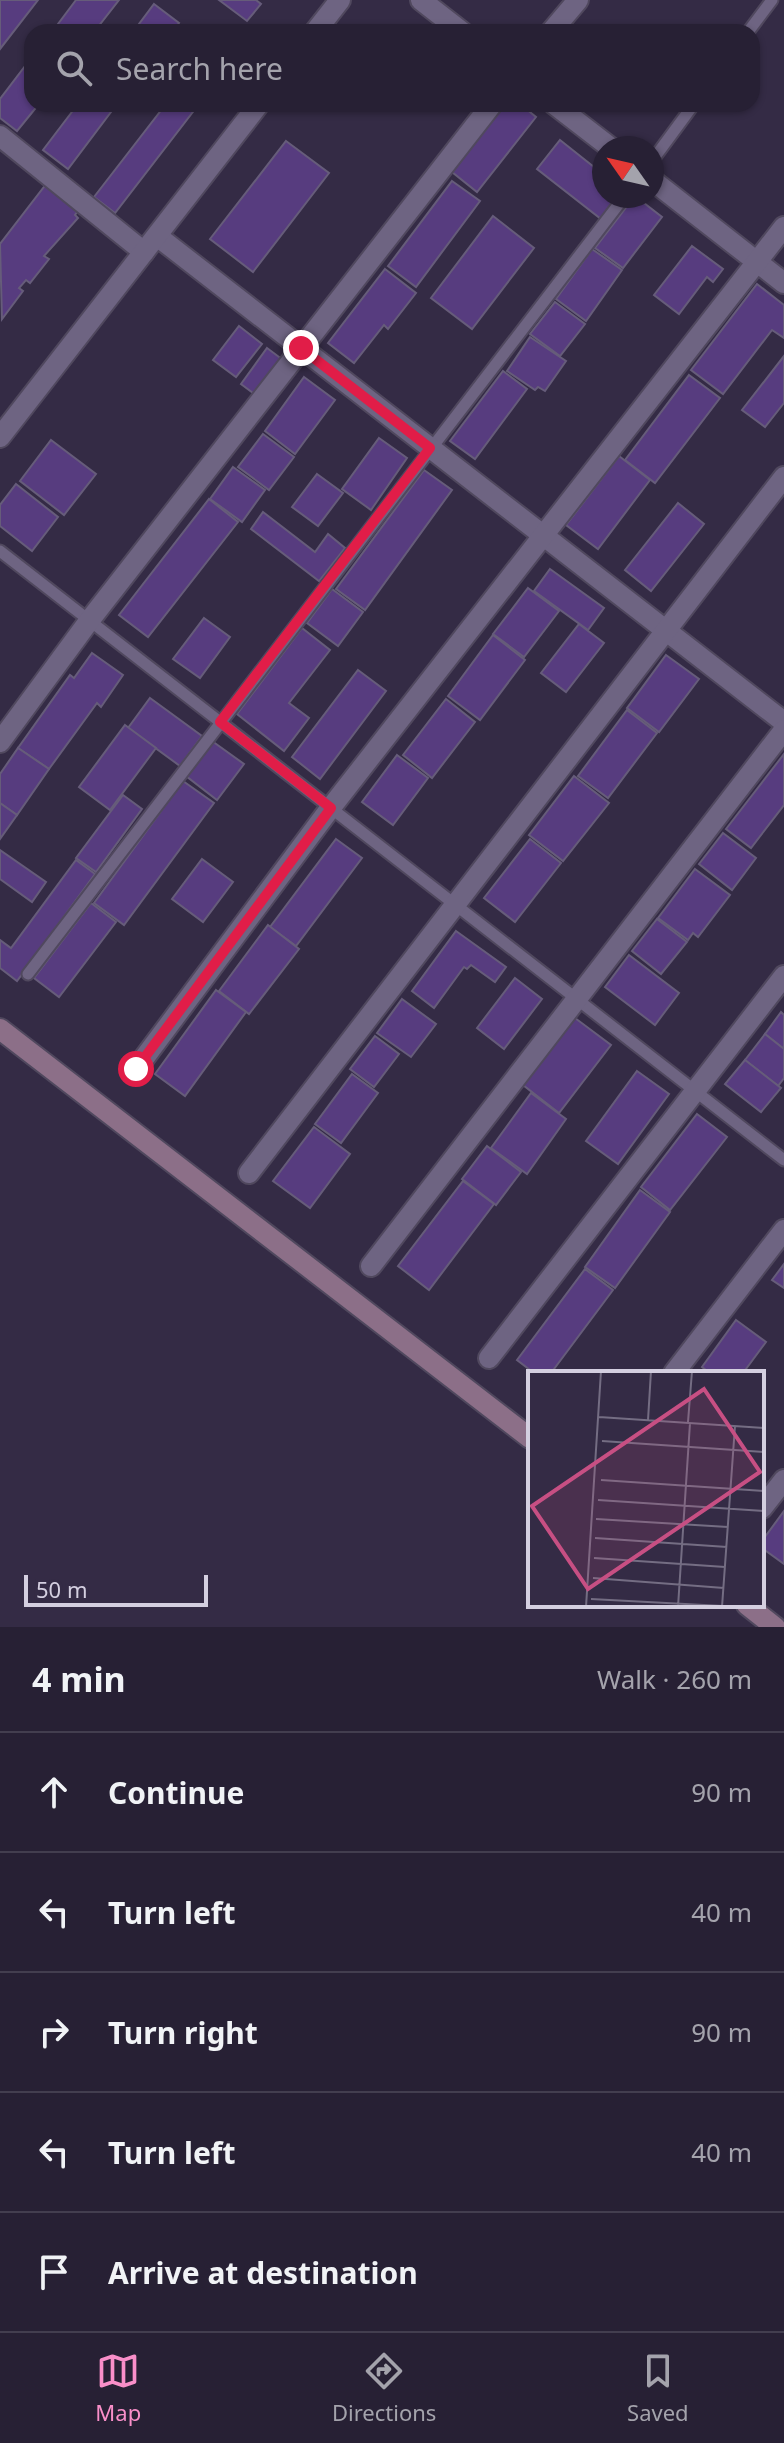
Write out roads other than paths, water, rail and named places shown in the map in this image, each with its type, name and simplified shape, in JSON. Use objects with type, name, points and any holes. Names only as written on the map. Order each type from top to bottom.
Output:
[{"type":"street","points":[[321,24],[340,0]]},
{"type":"street","points":[[421,0],[452,24]]},
{"type":"street","points":[[558,24],[578,0]]},
{"type":"street","points":[[0,437],[253,112]]},
{"type":"street","points":[[0,742],[89,621],[486,112]]},
{"type":"street","points":[[564,112],[595,136]]},
{"type":"street","points":[[0,136],[301,348],[784,722]]},
{"type":"street","points":[[664,189],[784,283]]},
{"type":"street","points":[[136,1069],[331,808],[784,227]]},
{"type":"street","points":[[249,1173],[784,477]]},
{"type":"street","points":[[371,1266],[784,730]]},
{"type":"street","points":[[489,1358],[784,976]]},
{"type":"street","points":[[0,1029],[528,1436]]},
{"type":"street","points":[[676,1371],[784,1230]]},
{"type":"street","points":[[764,1505],[784,1480]]},
{"type":"street","points":[[750,1607],[775,1627]]},
{"type":"lane","points":[[754,24],[772,0]]},
{"type":"lane","points":[[664,145],[688,112]]},
{"type":"lane","points":[[28,974],[616,208]]},
{"type":"lane","points":[[0,551],[784,1160]]}]
